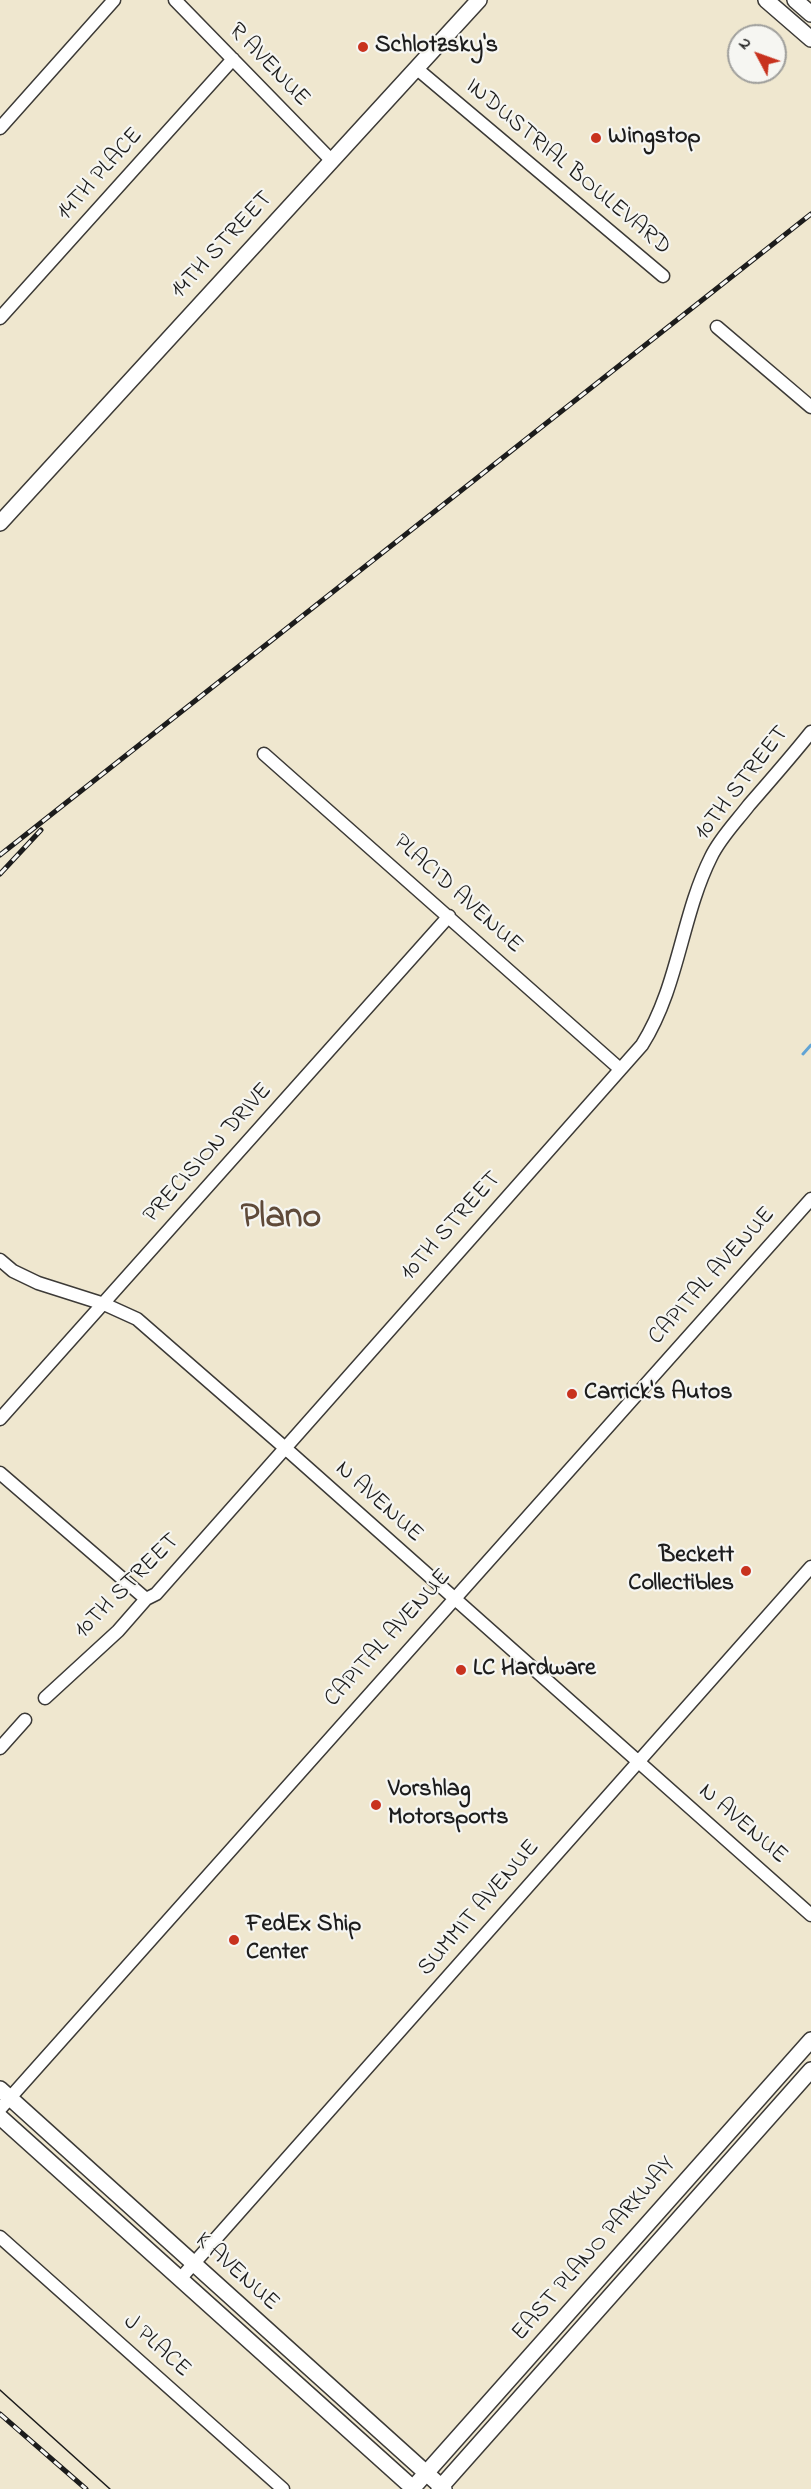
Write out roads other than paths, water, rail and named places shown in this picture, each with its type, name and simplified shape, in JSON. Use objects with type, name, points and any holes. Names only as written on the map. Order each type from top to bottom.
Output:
[{"type":"main road","name":"14TH STREET","points":[[0,523],[479,0]]},
{"type":"main road","points":[[766,0],[811,39]]},
{"type":"main road","points":[[782,14],[794,0],[811,14]]},
{"type":"main road","name":"EAST PLANO PARKWAY","points":[[413,2489],[811,2040]]},
{"type":"main road","name":"EAST PLANO PARKWAY","points":[[442,2488],[608,2297],[811,2070]]},
{"type":"main road","points":[[768,2088],[783,2102]]},
{"type":"main road","name":"K AVENUE","points":[[3,2099],[442,2488]]},
{"type":"main road","name":"K AVENUE","points":[[0,2117],[413,2489]]},
{"type":"main road","points":[[656,2214],[671,2227]]},
{"type":"main road","points":[[586,2293],[608,2297]]},
{"type":"main road","points":[[290,2379],[303,2364]]},
{"type":"main road","points":[[523,2365],[531,2385]]},
{"type":"street","points":[[0,128],[114,0]]},
{"type":"street","name":"R AVENUE","points":[[175,0],[332,161]]},
{"type":"street","name":"14TH PLACE","points":[[0,318],[233,59]]},
{"type":"street","name":"INDUSTRIAL BOULEVARD","points":[[416,68],[663,276]]},
{"type":"street","points":[[717,327],[811,407]]},
{"type":"street","name":"10TH STREET","points":[[45,1698],[118,1631],[146,1599],[156,1594],[642,1045],[659,1017],[680,955],[698,890],[711,856],[726,834],[811,732]]},
{"type":"street","name":"PLACID AVENUE","points":[[264,754],[620,1069]]},
{"type":"street","name":"PRECISION DRIVE","points":[[0,1419],[449,916]]},
{"type":"street","name":"CAPITAL AVENUE","points":[[3,2099],[811,1199]]},
{"type":"street","name":"N AVENUE","points":[[0,1260],[13,1271],[38,1283],[104,1304],[136,1319],[284,1447],[811,1915]]},
{"type":"street","points":[[0,1473],[146,1599]]},
{"type":"street","name":"SUMMIT AVENUE","points":[[180,2278],[811,1567]]},
{"type":"street","points":[[0,1748],[25,1720]]},
{"type":"street","name":"J PLACE","points":[[0,2237],[283,2489]]},
{"type":"waterway","points":[[803,1054],[811,1045]]},
{"type":"tram line","points":[[0,2390],[110,2489]]},
{"type":"railway","points":[[0,855],[811,214]]},
{"type":"railway","points":[[0,874],[41,830]]},
{"type":"railway","points":[[0,2414],[86,2489]]},
{"type":"place","name":"Schlotzsky's","points":[[363,47]]},
{"type":"place","name":"Wingstop","points":[[596,138]]},
{"type":"place","name":"Carrick's Autos","points":[[572,1394]]},
{"type":"place","name":"Beckett Collectibles","points":[[746,1571]]},
{"type":"place","name":"LC Hardware","points":[[461,1670]]},
{"type":"place","name":"Vorshlag Motorsports","points":[[376,1805]]},
{"type":"place","name":"FedEx Ship Center","points":[[234,1940]]},
{"type":"district","name":"Plano","points":[[281,1220]]}]
